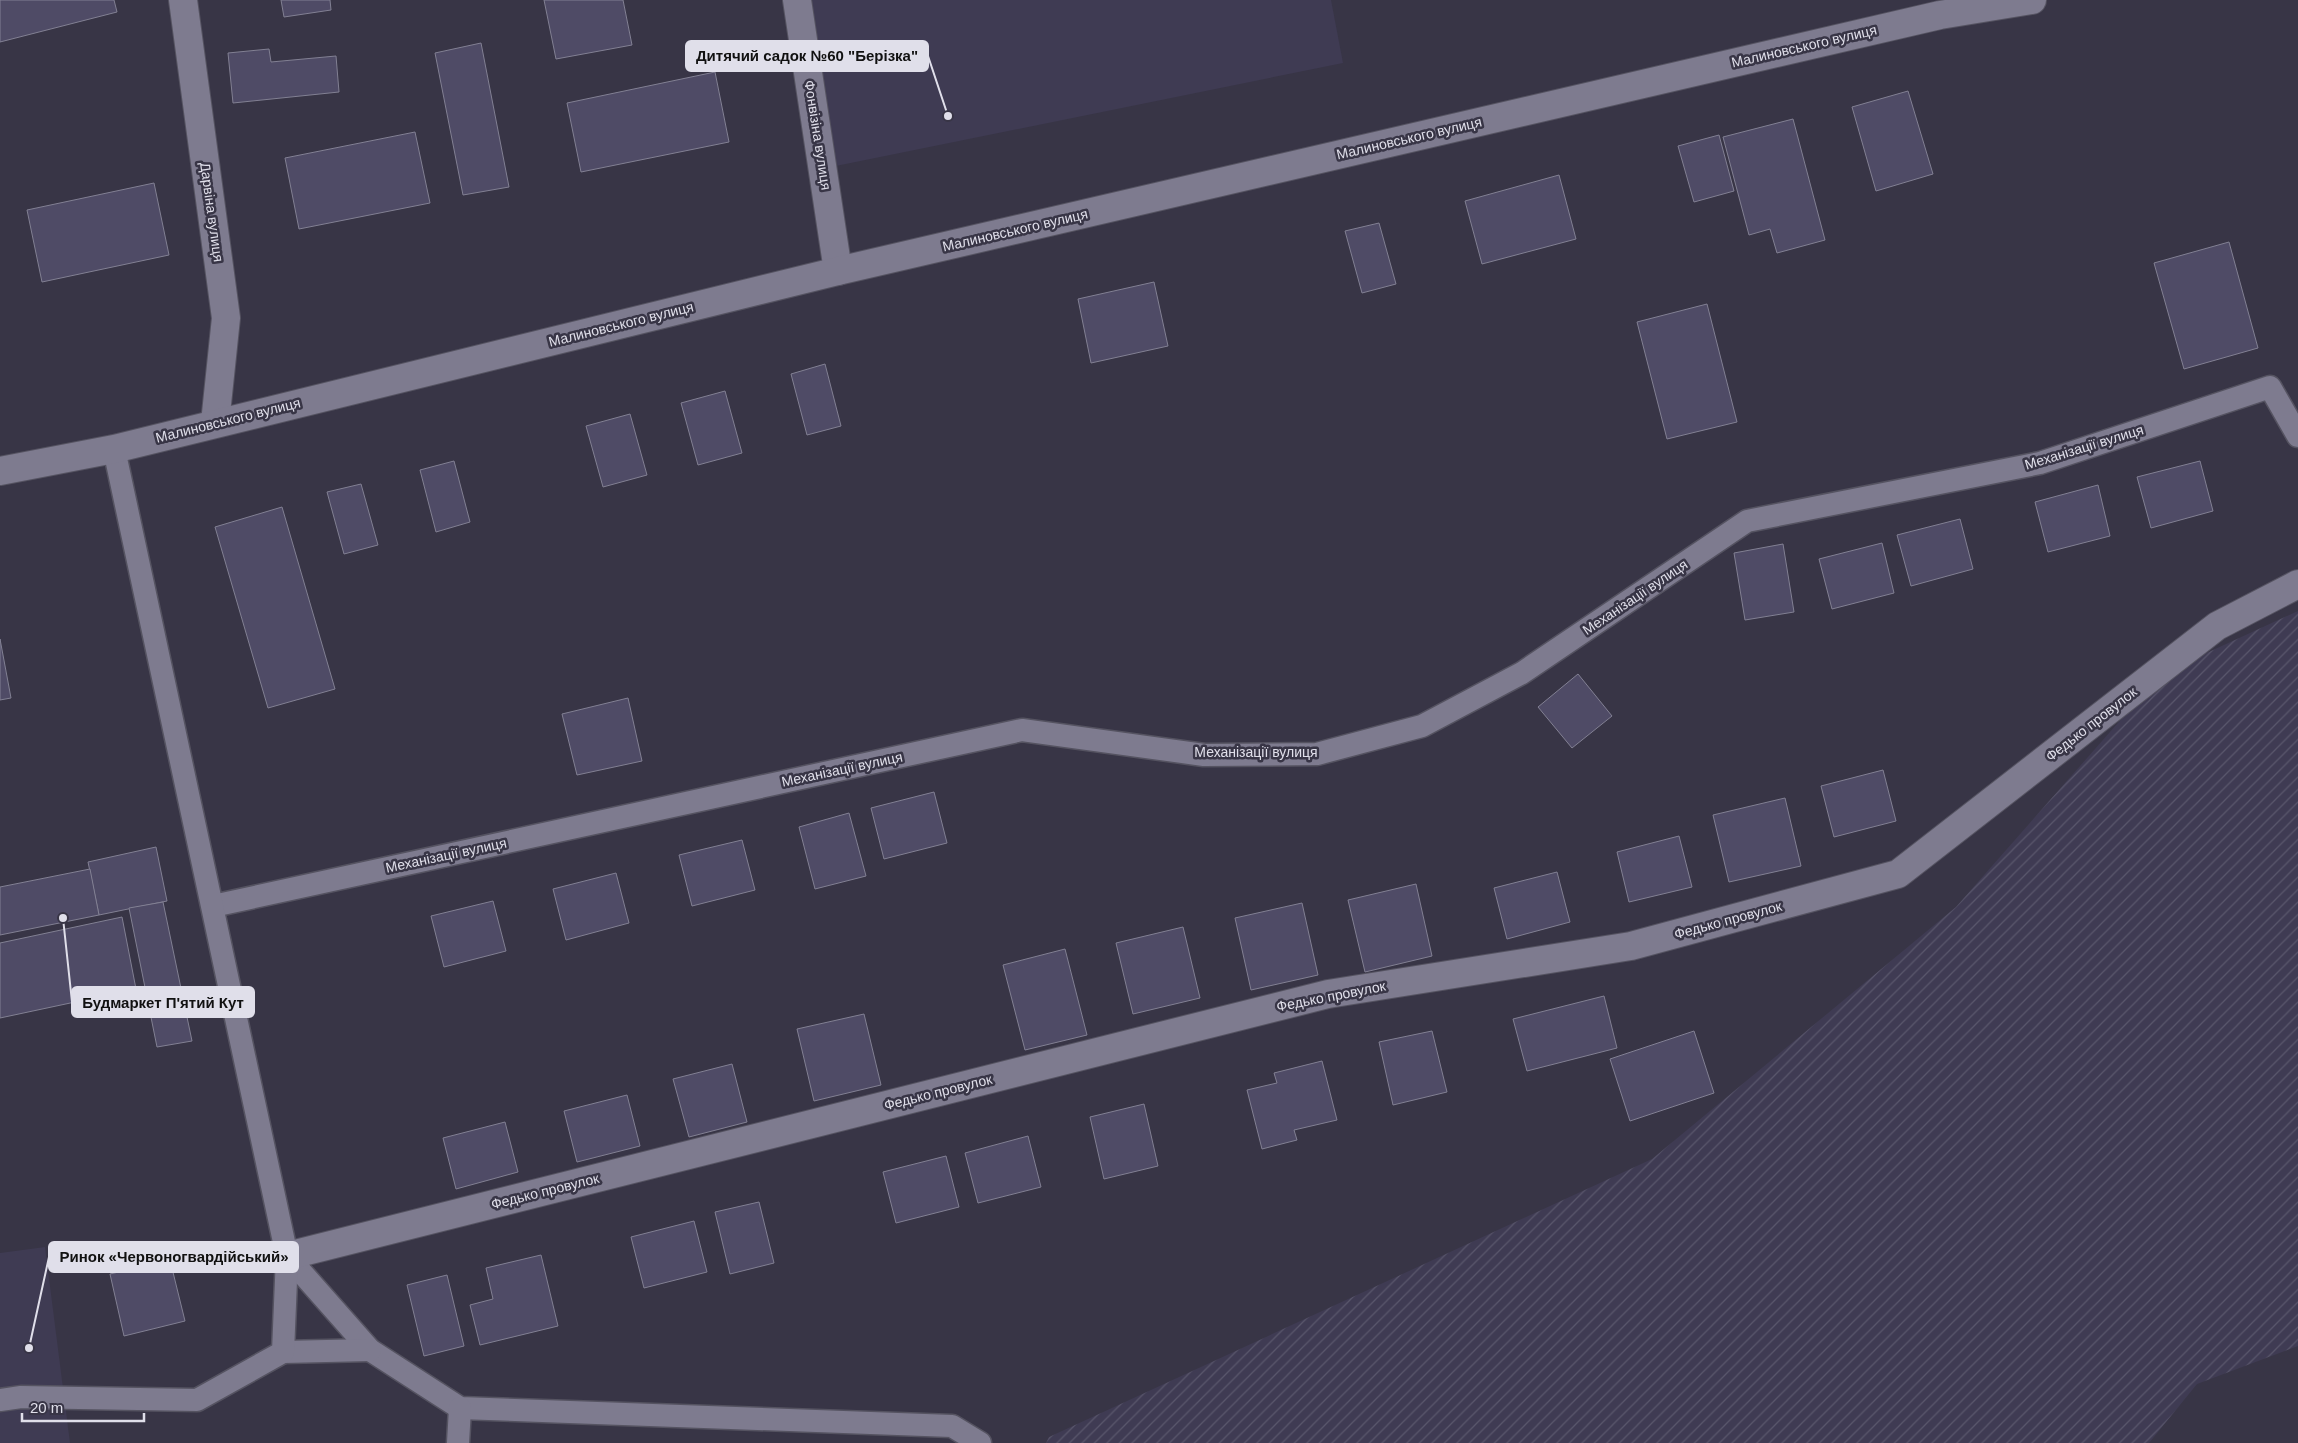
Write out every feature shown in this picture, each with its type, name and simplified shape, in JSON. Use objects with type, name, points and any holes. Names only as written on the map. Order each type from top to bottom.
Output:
[{"type":"street","name":"Дарвіна вулиця","points":[[183,0],[226,318],[215,423]]},
{"type":"street","name":"Фонвізіна вулиця","points":[[797,0],[838,271]]},
{"type":"street","name":"Малиновського вулиця","points":[[0,470],[114,448],[838,271],[1940,14],[2032,0]]},
{"type":"street","name":"Федько провулок","points":[[286,1256],[1328,994],[1630,946],[1898,874],[2217,626],[2298,584]]},
{"type":"lane","name":"Механізації вулиця","points":[[213,906],[1022,730],[1204,755],[1317,754],[1422,726],[1522,674],[1747,521],[2040,463],[2270,387],[2298,436]]},
{"type":"lane","points":[[114,448],[286,1256],[283,1352]]},
{"type":"lane","points":[[286,1256],[370,1350],[460,1408],[952,1426],[980,1443]]},
{"type":"lane","points":[[0,1400],[21,1397],[197,1400],[283,1352],[370,1350]]},
{"type":"lane","points":[[458,1443],[460,1408]]},
{"type":"shaded area","points":[[796,0],[1331,0],[1343,63],[821,169]]},
{"type":"shaded area","points":[[2298,611],[2298,1346],[2197,1384],[2149,1443],[1046,1443],[1049,1437],[1652,1159],[1956,907],[2161,674]]},
{"type":"shaded area","points":[[45,1247],[70,1443],[0,1443],[0,1253]]},
{"type":"building","points":[[0,0],[114,0],[117,12],[0,42]]},
{"type":"building","points":[[281,0],[330,0],[331,10],[284,17]]},
{"type":"building","points":[[544,0],[623,0],[632,45],[556,59]]},
{"type":"building","points":[[481,43],[509,187],[463,195],[435,53]]},
{"type":"building","points":[[269,49],[271,62],[336,56],[339,92],[233,103],[228,53]]},
{"type":"building","points":[[715,72],[729,142],[581,172],[567,103]]},
{"type":"building","points":[[1908,91],[1933,174],[1876,191],[1852,107]]},
{"type":"building","points":[[1793,119],[1825,240],[1777,253],[1770,229],[1749,235],[1723,137]]},
{"type":"building","points":[[415,132],[430,203],[299,229],[285,158]]},
{"type":"building","points":[[1719,135],[1734,191],[1694,202],[1678,146]]},
{"type":"building","points":[[1559,175],[1576,239],[1482,264],[1465,201]]},
{"type":"building","points":[[154,183],[169,255],[42,282],[27,210]]},
{"type":"building","points":[[1379,223],[1396,284],[1362,293],[1345,231]]},
{"type":"building","points":[[2229,242],[2258,348],[2184,369],[2154,263]]},
{"type":"building","points":[[1154,282],[1168,346],[1091,363],[1078,299]]},
{"type":"building","points":[[1707,304],[1737,422],[1667,439],[1637,322]]},
{"type":"building","points":[[825,364],[841,426],[807,435],[791,374]]},
{"type":"building","points":[[725,391],[742,453],[698,465],[681,403]]},
{"type":"building","points":[[630,414],[647,475],[603,487],[586,426]]},
{"type":"building","points":[[454,461],[470,522],[436,532],[420,470]]},
{"type":"building","points":[[2200,461],[2213,511],[2151,528],[2137,477]]},
{"type":"building","points":[[361,484],[378,545],[344,554],[327,492]]},
{"type":"building","points":[[2098,485],[2110,536],[2048,552],[2035,502]]},
{"type":"building","points":[[282,507],[335,689],[268,708],[215,527]]},
{"type":"building","points":[[1960,519],[1973,569],[1911,586],[1897,535]]},
{"type":"building","points":[[1882,543],[1894,593],[1832,609],[1819,559]]},
{"type":"building","points":[[1783,544],[1794,612],[1745,620],[1734,553]]},
{"type":"building","points":[[0,639],[11,698],[0,700]]},
{"type":"building","points":[[1578,674],[1612,716],[1572,748],[1538,707]]},
{"type":"building","points":[[628,698],[642,761],[577,775],[562,714]]},
{"type":"building","points":[[1883,770],[1896,821],[1834,837],[1821,786]]},
{"type":"building","points":[[934,792],[947,843],[884,859],[871,808]]},
{"type":"building","points":[[1785,798],[1801,866],[1729,882],[1713,815]]},
{"type":"building","points":[[849,813],[866,876],[815,889],[799,827]]},
{"type":"building","points":[[1679,836],[1692,887],[1629,902],[1617,852]]},
{"type":"building","points":[[742,840],[755,890],[692,906],[679,855]]},
{"type":"building","points":[[156,847],[167,901],[99,915],[88,862]]},
{"type":"building","points":[[90,869],[99,915],[0,935],[0,887]]},
{"type":"building","points":[[1557,872],[1570,922],[1507,939],[1494,888]]},
{"type":"building","points":[[616,873],[629,923],[566,940],[553,889]]},
{"type":"building","points":[[1416,884],[1432,956],[1365,972],[1348,900]]},
{"type":"building","points":[[493,901],[506,951],[444,967],[431,916]]},
{"type":"building","points":[[163,902],[192,1041],[157,1047],[129,908]]},
{"type":"building","points":[[1302,903],[1318,975],[1251,990],[1235,918]]},
{"type":"building","points":[[122,917],[136,989],[0,1018],[0,943]]},
{"type":"building","points":[[1183,927],[1200,998],[1133,1014],[1116,943]]},
{"type":"building","points":[[1065,949],[1087,1035],[1025,1050],[1003,965]]},
{"type":"building","points":[[1604,996],[1617,1048],[1527,1071],[1513,1019]]},
{"type":"building","points":[[864,1014],[881,1085],[814,1101],[797,1029]]},
{"type":"building","points":[[1432,1031],[1447,1092],[1393,1105],[1379,1042]]},
{"type":"building","points":[[1694,1031],[1714,1093],[1630,1121],[1610,1059]]},
{"type":"building","points":[[1322,1061],[1337,1120],[1294,1130],[1297,1140],[1262,1149],[1247,1090],[1277,1083],[1274,1073]]},
{"type":"building","points":[[732,1064],[747,1122],[689,1137],[673,1079]]},
{"type":"building","points":[[627,1095],[640,1146],[577,1162],[564,1111]]},
{"type":"building","points":[[1144,1104],[1158,1166],[1104,1179],[1090,1117]]},
{"type":"building","points":[[505,1122],[518,1172],[456,1189],[443,1138]]},
{"type":"building","points":[[1028,1136],[1041,1187],[978,1203],[965,1153]]},
{"type":"building","points":[[946,1156],[959,1207],[896,1223],[883,1172]]},
{"type":"building","points":[[759,1202],[774,1263],[730,1274],[715,1212]]},
{"type":"building","points":[[694,1221],[707,1272],[644,1288],[631,1237]]},
{"type":"building","points":[[541,1255],[558,1326],[480,1345],[470,1305],[493,1299],[486,1268]]},
{"type":"building","points":[[170,1260],[185,1321],[124,1336],[110,1274]]},
{"type":"building","points":[[447,1275],[464,1346],[424,1356],[407,1285]]},
{"type":"place","name":"Дитячий садок №60 \"Берізка\"","points":[[948,116]]},
{"type":"place","name":"Будмаркет П'ятий Кут","points":[[63,918]]},
{"type":"place","name":"Ринок «Червоногвардійський»","points":[[29,1348]]}]
